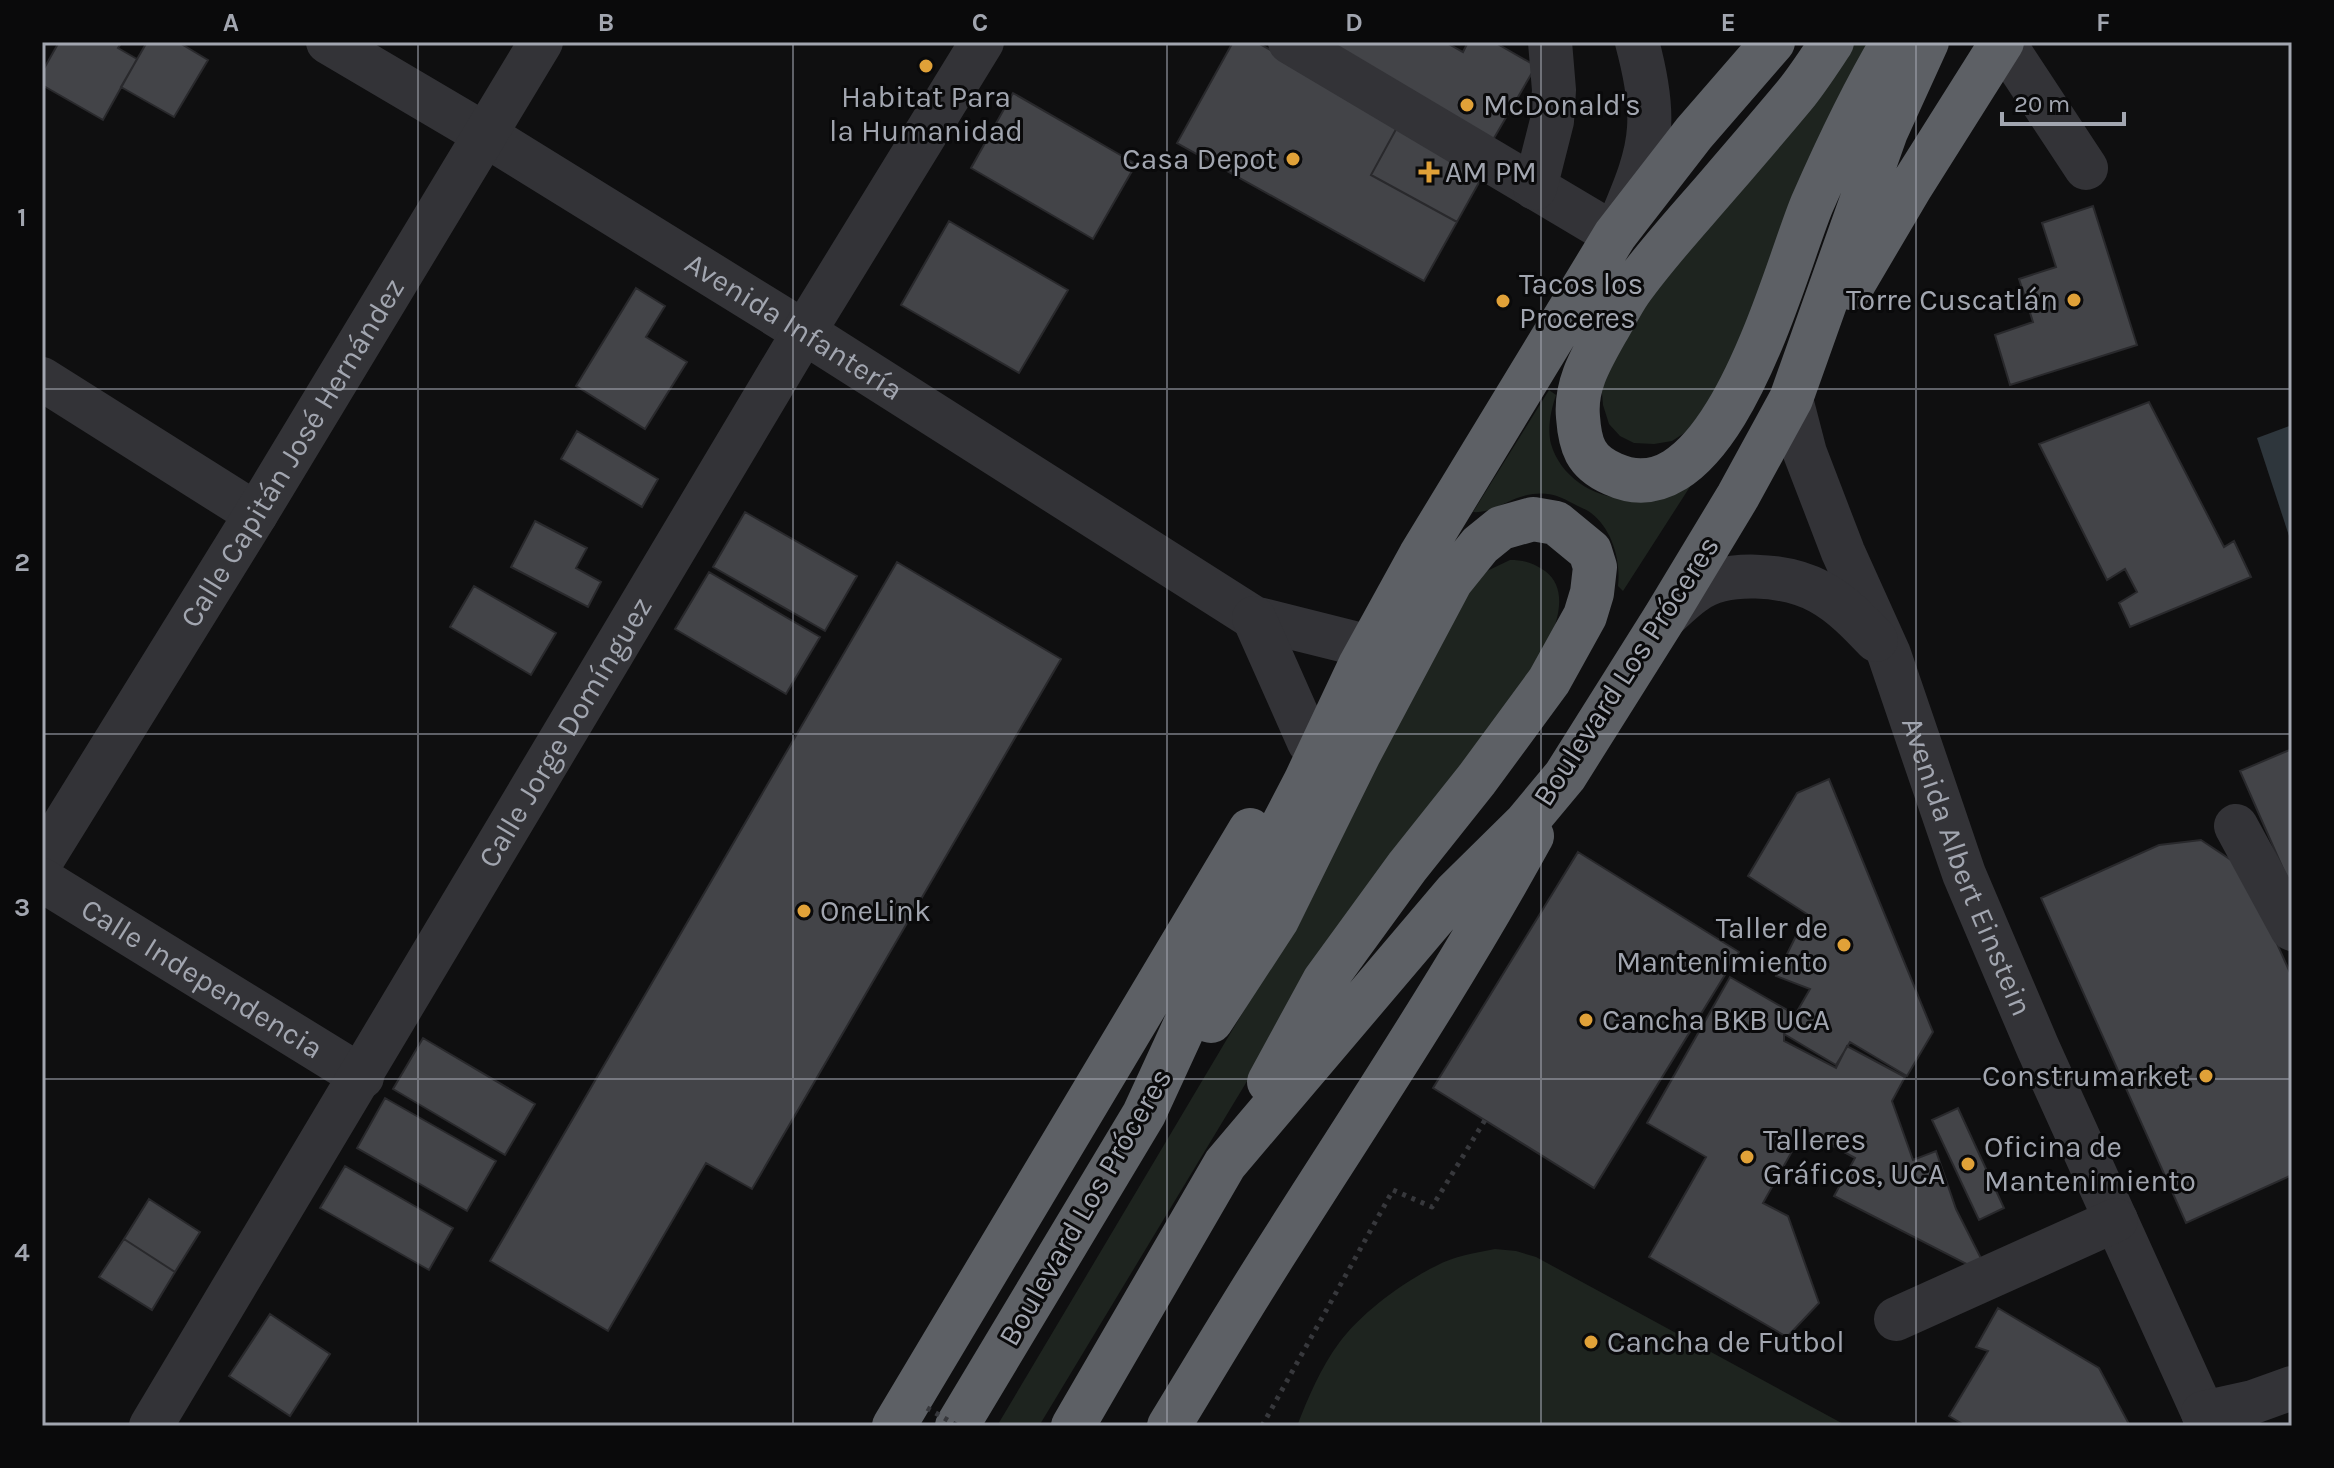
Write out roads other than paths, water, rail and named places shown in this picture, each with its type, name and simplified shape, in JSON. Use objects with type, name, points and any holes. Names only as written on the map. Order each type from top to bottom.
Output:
[{"type":"highway","name":"Boulevard Los Próceres","points":[[934,1422],[1144,1114],[1236,914],[1305,782],[1365,656],[1420,556],[1615,235],[1694,133],[1773,42]]},
{"type":"highway","points":[[1832,42],[1797,92],[1629,292],[1584,372],[1577,410],[1580,441],[1600,468],[1616,476],[1653,480],[1677,470],[1719,425],[1751,366],[1817,193],[1893,42]]},
{"type":"highway","name":"Boulevard Los Próceres","points":[[1073,1426],[1225,1164],[1455,893],[1525,824],[1565,776],[1665,617],[1738,496],[1791,399],[1886,132],[1927,42]]},
{"type":"highway","points":[[1791,399],[1910,188],[2002,42]]},
{"type":"highway","points":[[1144,1114],[1207,1028],[1277,920],[1359,754],[1451,581],[1480,545],[1501,528],[1533,519],[1556,523],[1590,551],[1595,567],[1585,616],[1549,681],[1324,981],[1225,1164]]},
{"type":"highway","points":[[934,1422],[1243,839],[1365,656]]},
{"type":"highway","points":[[1169,1426],[1485,921],[1565,776]]},
{"type":"street","name":"Avenida Infantería","points":[[328,42],[484,134],[804,332],[1254,618],[1365,656]]},
{"type":"street","name":"Calle Capitán José Hernández","points":[[42,860],[256,514],[541,42]]},
{"type":"street","name":"Calle Jorge Domínguez","points":[[158,1424],[804,332],[982,42]]},
{"type":"street","points":[[1290,42],[1615,235],[1640,174],[1649,129],[1644,67],[1637,42]]},
{"type":"street","points":[[1535,188],[1552,121],[1554,90],[1550,42]]},
{"type":"street","points":[[2002,42],[2086,168]]},
{"type":"street","points":[[42,379],[256,514]]},
{"type":"street","name":"Avenida Albert Einstein","points":[[1791,399],[1805,453],[1827,513],[1889,654],[1964,874],[2038,1048],[2206,1419]]},
{"type":"street","name":"Avenida Albert Einstein","points":[[1665,617],[1695,590],[1721,580],[1754,576],[1784,580],[1819,591],[1854,617],[1889,654]]},
{"type":"street","points":[[1254,618],[1309,742]]},
{"type":"street","points":[[2236,826],[2292,929]]},
{"type":"street","name":"Calle Independencia","points":[[42,880],[362,1077]]},
{"type":"street","points":[[1896,1319],[2116,1220]]},
{"type":"street","points":[[2206,1419],[2292,1388]]},
{"type":"place","name":"Habitat Para la Humanidad","points":[[926,66]]},
{"type":"place","name":"McDonald's","points":[[1467,105]]},
{"type":"place","name":"Casa Depot","points":[[1293,159]]},
{"type":"place","name":"AM PM","points":[[1429,172]]},
{"type":"place","name":"Torre Cuscatlán","points":[[2074,300]]},
{"type":"place","name":"Tacos los Proceres","points":[[1503,301]]},
{"type":"place","name":"OneLink","points":[[804,911]]},
{"type":"place","name":"Taller de Mantenimiento","points":[[1844,945]]},
{"type":"place","name":"Cancha BKB UCA","points":[[1586,1020]]},
{"type":"place","name":"Construmarket","points":[[2206,1076]]},
{"type":"place","name":"Talleres Gráficos, UCA","points":[[1747,1157]]},
{"type":"place","name":"Oficina de Mantenimiento","points":[[1968,1164]]},
{"type":"place","name":"Cancha de Futbol","points":[[1591,1342]]}]
